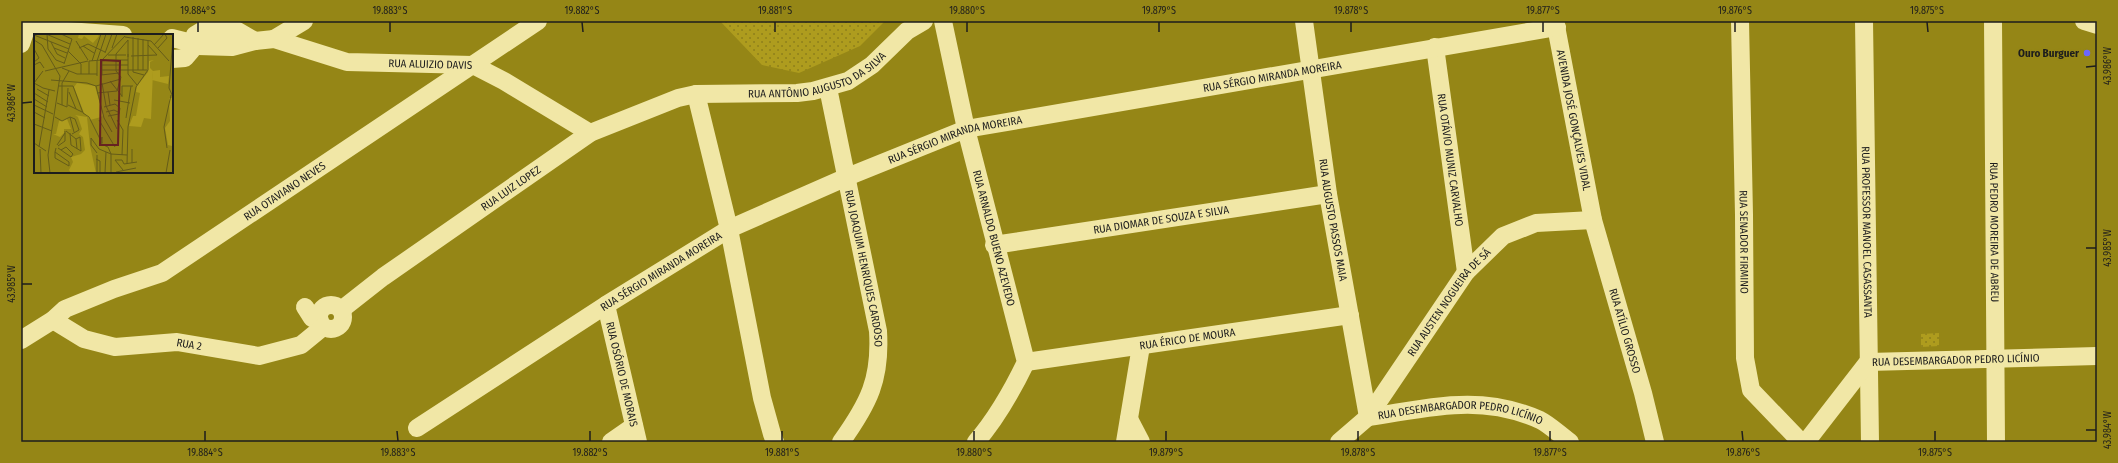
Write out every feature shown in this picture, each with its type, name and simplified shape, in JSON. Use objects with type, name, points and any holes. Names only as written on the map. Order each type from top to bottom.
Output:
[{"type":"street","points":[[52,33],[70,21]]},
{"type":"street","points":[[274,39],[304,21]]},
{"type":"street","name":"RUA OTAVIANO NEVES","points":[[21,340],[53,320],[65,310],[114,289],[162,273],[538,21]]},
{"type":"street","name":"RUA ANTÔNIO AUGUSTO DA SILVA","points":[[696,94],[797,93],[828,88],[848,82],[872,64],[906,31],[924,21]]},
{"type":"street","name":"RUA ARNALDO BUENO AZEVEDO","points":[[943,21],[966,129],[994,245],[1026,362]]},
{"type":"street","name":"RUA AUGUSTO PASSOS MAIA","points":[[1304,21],[1328,194],[1368,417]]},
{"type":"street","name":"RUA SENADOR FIRMINO","points":[[1740,21],[1745,358],[1752,390],[1801,442]]},
{"type":"street","name":"RUA PROFESSOR MANOEL CASASSANTA","points":[[1864,21],[1870,442]]},
{"type":"street","name":"RUA PEDRO MOREIRA DE ABREU","points":[[1993,21],[1996,442]]},
{"type":"street","points":[[2084,21],[2097,24]]},
{"type":"street","points":[[25,43],[24,22],[52,33],[88,34]]},
{"type":"street","name":"RUA SÉRGIO MIRANDA MOREIRA","points":[[417,428],[606,306],[729,229],[847,177],[966,129],[1311,70],[1556,24]]},
{"type":"street","name":"AVENIDA JOSÉ GONÇALVES VIDAL","points":[[1556,24],[1593,220]]},
{"type":"street","points":[[173,38],[188,42],[191,51],[185,58],[173,59]]},
{"type":"street","name":"RUA ALUIZIO DAVIS","points":[[255,41],[274,39],[347,62],[473,66],[504,81],[590,133]]},
{"type":"street","name":"RUA OTÁVIO MUNIZ CARVALHO","points":[[1435,47],[1466,272]]},
{"type":"street","name":"RUA JOAQUIM HENRIQUES CARDOSO","points":[[828,88],[878,331],[879,351],[878,368],[870,396],[841,442]]},
{"type":"street","points":[[696,94],[729,229],[762,398],[776,442]]},
{"type":"street","name":"RUA LUIZ LOPEZ","points":[[341,310],[383,277],[590,133],[678,98],[696,94]]},
{"type":"street","name":"RUA DIOMAR DE SOUZA E SILVA","points":[[994,245],[1328,194]]},
{"type":"street","name":"RUA AUSTEN NOGUEIRA DE SÁ","points":[[1339,442],[1368,417],[1466,272],[1503,236],[1536,223],[1593,220]]},
{"type":"street","name":"RUA ATÍLIO GROSSO","points":[[1593,220],[1643,393],[1655,442]]},
{"type":"street","name":"RUA 2","points":[[53,320],[84,340],[115,347],[177,342],[259,356],[301,345],[322,324],[320,314],[324,308],[335,306],[341,310]]},
{"type":"street","name":"RUA OSÓRIO DE MORAIS","points":[[606,306],[636,434]]},
{"type":"street","points":[[305,307],[312,318],[322,324]]},
{"type":"street","name":"RUA ÉRICO DE MOURA","points":[[1026,362],[1350,315]]},
{"type":"street","points":[[1125,442],[1141,346]]},
{"type":"street","name":"RUA DESEMBARGADOR PEDRO LICÍNIO","points":[[1806,442],[1868,362],[1995,360],[2097,356]]},
{"type":"street","points":[[976,442],[993,422],[1013,389],[1026,362]]},
{"type":"street","name":"RUA DESEMBARGADOR PEDRO LICÍNIO","points":[[1368,417],[1459,403],[1487,405],[1513,410],[1541,421],[1570,442]]},
{"type":"street","points":[[1129,419],[1141,442]]},
{"type":"street","points":[[611,442],[636,434]]},
{"type":"shaded area","points":[[720,21],[885,21],[860,46],[799,73],[762,65]]},
{"type":"shaded area","points":[[1939,333],[1939,346],[1921,347],[1921,334]]},
{"type":"place","name":"Ouro Burguer","points":[[2087,53]]}]
